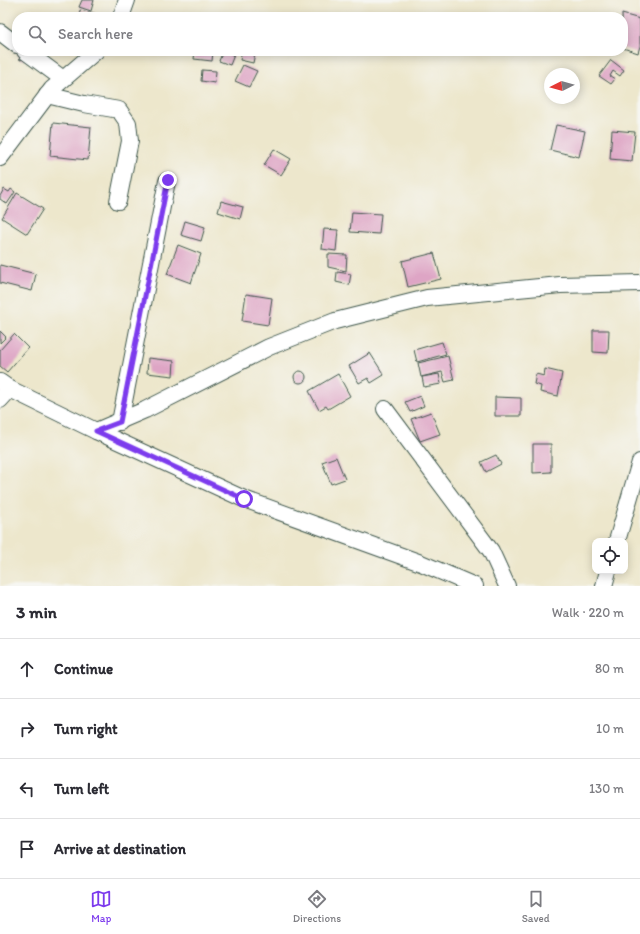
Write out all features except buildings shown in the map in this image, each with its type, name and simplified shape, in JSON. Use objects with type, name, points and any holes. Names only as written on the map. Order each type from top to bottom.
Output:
[{"type":"street","points":[[123,12],[127,0]]},
{"type":"street","points":[[0,32],[12,41]]},
{"type":"street","points":[[32,56],[63,79]]},
{"type":"street","points":[[0,158],[52,89],[90,56]]},
{"type":"street","points":[[47,95],[84,104],[119,110],[128,123],[130,141],[118,201]]},
{"type":"street","points":[[120,422],[168,180]]},
{"type":"street","points":[[96,431],[120,422],[269,347],[335,321],[427,298],[560,285],[640,282]]},
{"type":"street","points":[[3,390],[244,499],[421,563],[475,586]]},
{"type":"street","points":[[386,408],[491,551],[507,586]]},
{"type":"street","points":[[618,538],[640,462]]},
{"type":"street","points":[[604,586],[607,574]]},
{"type":"route","points":[[168,180],[120,422],[96,431],[244,499]]}]
